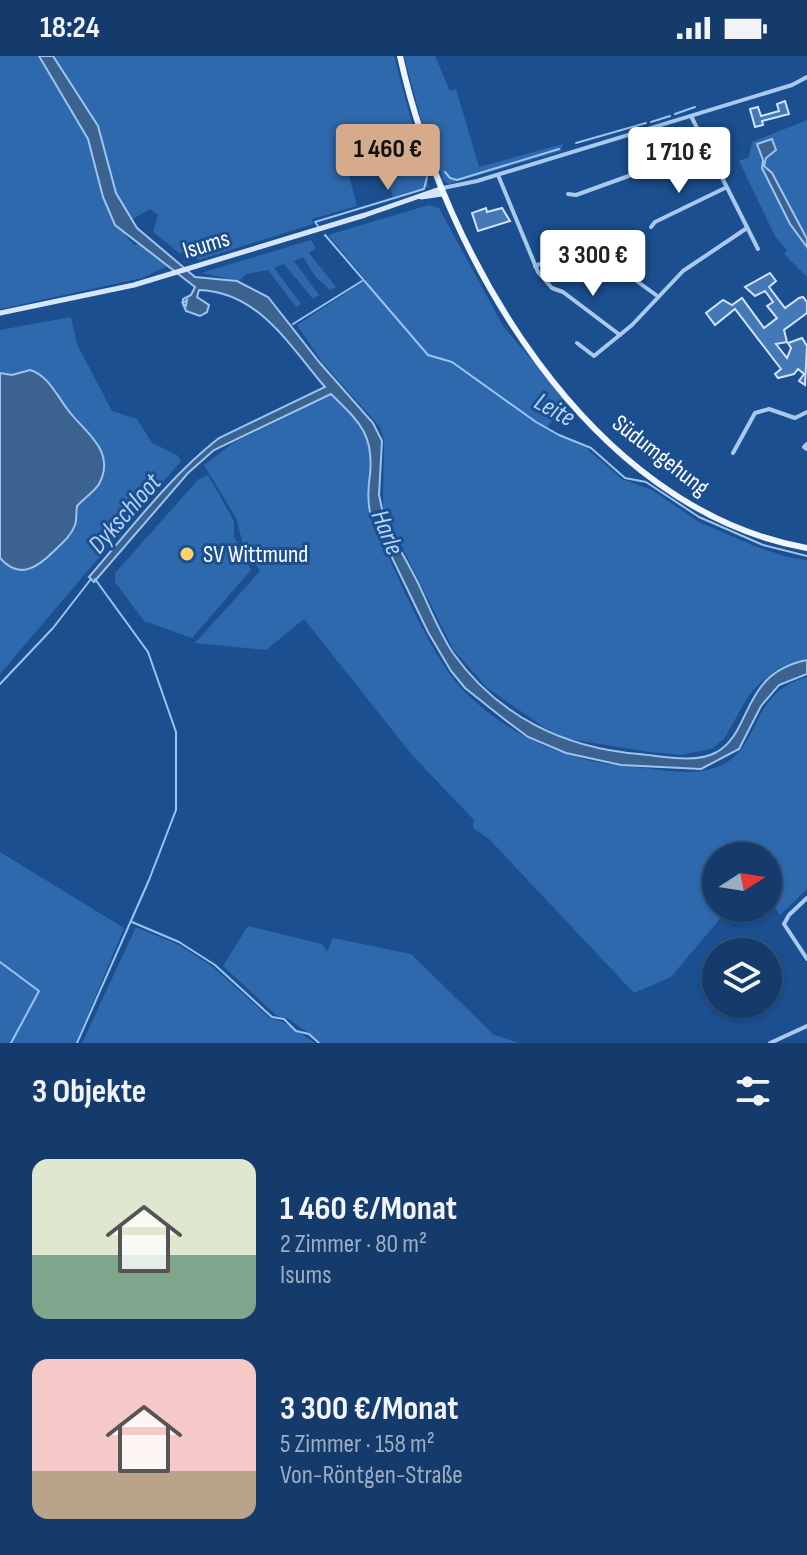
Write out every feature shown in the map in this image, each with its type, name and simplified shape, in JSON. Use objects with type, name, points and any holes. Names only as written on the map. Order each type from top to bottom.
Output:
[{"type":"main road","points":[[400,56],[415,115],[441,191]]},
{"type":"main road","name":"Isums","points":[[0,313],[97,294],[172,274],[441,191]]},
{"type":"main road","name":"Südumgehung","points":[[441,191],[474,263],[506,317],[578,408],[635,463],[673,492],[714,516],[757,535],[807,548]]},
{"type":"street","points":[[441,191],[792,85],[807,77]]},
{"type":"street","points":[[691,116],[758,249]]},
{"type":"street","points":[[568,194],[576,195],[619,181],[706,148]]},
{"type":"street","points":[[498,175],[535,266],[552,288],[563,292],[620,335]]},
{"type":"street","points":[[651,227],[655,222],[725,188]]},
{"type":"street","points":[[577,343],[594,356],[620,335],[683,271],[747,228]]},
{"type":"street","points":[[535,266],[588,247]]},
{"type":"street","points":[[616,266],[657,296]]},
{"type":"street","points":[[733,453],[750,418],[760,411],[774,410],[795,418],[807,412]]},
{"type":"street","points":[[807,898],[784,924],[807,959]]},
{"type":"street","points":[[770,1043],[807,1026]]},
{"type":"shaded area","points":[[0,56],[39,56],[82,126],[114,219],[134,245],[141,244],[168,266],[142,278],[0,309]]},
{"type":"shaded area","points":[[53,56],[394,56],[429,187],[393,197],[384,167],[349,176],[357,206],[312,219],[313,224],[199,260],[178,252],[153,232],[158,215],[150,209],[131,220],[116,193],[98,126]]},
{"type":"shaded area","points":[[404,56],[435,56],[450,91],[456,89],[479,167],[563,144],[561,151],[449,184],[444,181],[423,127]]},
{"type":"shaded area","points":[[807,120],[807,277],[784,254],[787,251],[775,236],[739,161],[749,157],[752,142]]},
{"type":"shaded area","points":[[429,205],[439,208],[503,326],[571,406],[558,412],[547,428],[586,448],[622,479],[652,490],[699,522],[752,545],[807,560],[807,658],[781,667],[761,682],[749,695],[724,739],[711,749],[682,755],[568,739],[545,728],[487,688],[453,649],[383,509],[384,440],[380,427],[322,362],[297,325],[366,280],[328,235]]},
{"type":"shaded area","points":[[311,240],[316,248],[309,253],[336,287],[330,290],[315,276],[303,257],[294,261],[319,295],[313,299],[284,264],[274,268],[301,304],[296,307],[268,270],[246,274],[239,281],[201,273]]},
{"type":"shaded area","points":[[71,317],[77,344],[112,411],[137,419],[152,443],[177,455],[181,461],[0,674],[0,330]]},
{"type":"shaded area","points":[[331,395],[363,429],[367,438],[370,459],[369,513],[437,654],[464,691],[482,707],[520,734],[562,753],[608,764],[675,772],[697,772],[717,767],[732,759],[742,748],[774,696],[788,685],[807,677],[807,889],[782,913],[782,842],[702,842],[702,922],[717,922],[671,977],[634,993],[489,839],[473,828],[474,820],[412,755],[304,619],[266,650],[195,643],[260,571],[243,544],[236,518],[204,465],[233,443]]},
{"type":"shaded area","name":"SV Wittmund","points":[[208,475],[234,521],[234,537],[251,570],[192,638],[144,621],[115,582],[115,573],[199,479]]},
{"type":"shaded area","points":[[0,852],[124,928],[76,1043],[0,1043]]},
{"type":"shaded area","points":[[248,926],[322,944],[327,952],[333,938],[411,954],[494,1035],[520,1043],[322,1043],[287,1018],[277,1016],[223,966]]},
{"type":"shaded area","points":[[136,927],[179,945],[213,967],[270,1018],[283,1022],[315,1043],[82,1043]]},
{"type":"water","name":"Harle","points":[[39,56],[53,56],[98,126],[116,193],[137,228],[195,277],[237,281],[268,297],[373,423],[382,441],[379,495],[384,518],[448,645],[490,695],[535,725],[585,745],[611,751],[699,758],[717,752],[728,743],[759,689],[770,677],[786,667],[807,660],[807,674],[779,685],[761,706],[739,749],[701,769],[621,765],[566,753],[528,737],[465,688],[428,632],[370,512],[371,460],[367,438],[356,420],[331,394],[214,450],[188,473],[94,582],[89,577],[151,504],[201,453],[219,438],[325,387],[285,338],[256,310],[239,300],[199,290],[197,297],[209,305],[207,312],[200,316],[186,311],[183,304],[186,306],[187,300],[183,303],[183,299],[191,295],[195,287],[115,225],[103,197],[88,139]]},
{"type":"water","points":[[772,139],[776,150],[766,158],[764,166],[772,173],[807,239],[807,247],[790,224],[762,168],[763,160],[757,144]]},
{"type":"water","points":[[30,370],[42,376],[52,387],[96,442],[104,461],[99,484],[77,506],[76,523],[69,536],[41,562],[21,570],[7,565],[0,558],[0,373],[12,375]]},
{"type":"building","points":[[785,101],[789,114],[762,121],[763,125],[755,127],[750,109],[758,107],[761,116],[779,111],[777,104]]},
{"type":"building","points":[[486,208],[487,212],[502,208],[510,221],[478,231],[472,213]]},
{"type":"building","points":[[770,273],[776,281],[769,287],[785,308],[799,298],[803,297],[807,302],[807,313],[784,330],[787,342],[776,344],[787,358],[791,348],[788,343],[802,338],[807,346],[805,385],[799,381],[804,374],[798,369],[794,374],[778,378],[775,374],[781,369],[735,309],[715,325],[706,313],[723,300],[732,305],[742,298],[764,328],[777,318],[767,306],[773,302],[765,291],[755,296],[745,287]]},
{"type":"waterway","points":[[675,114],[695,107]]},
{"type":"waterway","points":[[651,122],[670,116]]},
{"type":"waterway","points":[[576,143],[646,123]]},
{"type":"waterway","points":[[445,172],[457,180],[559,149]]},
{"type":"waterway","points":[[318,226],[315,222],[424,189],[427,177]]},
{"type":"waterway","name":"Leite","points":[[325,235],[428,355],[452,362],[536,422],[591,448],[625,478],[646,482],[699,517],[763,545],[807,556]]},
{"type":"waterway","points":[[293,324],[362,281]]},
{"type":"waterway","points":[[0,684],[53,628],[91,579]]},
{"type":"waterway","name":"Dykschloot","points":[[77,1043],[149,880],[176,810],[176,732],[148,652],[95,579]]},
{"type":"waterway","points":[[132,922],[179,942],[215,965],[272,1017],[284,1019],[296,1031],[309,1034],[319,1043]]},
{"type":"waterway","points":[[0,962],[39,991],[11,1043]]},
{"type":"place","name":"SV Wittmund","points":[[187,554]]}]
